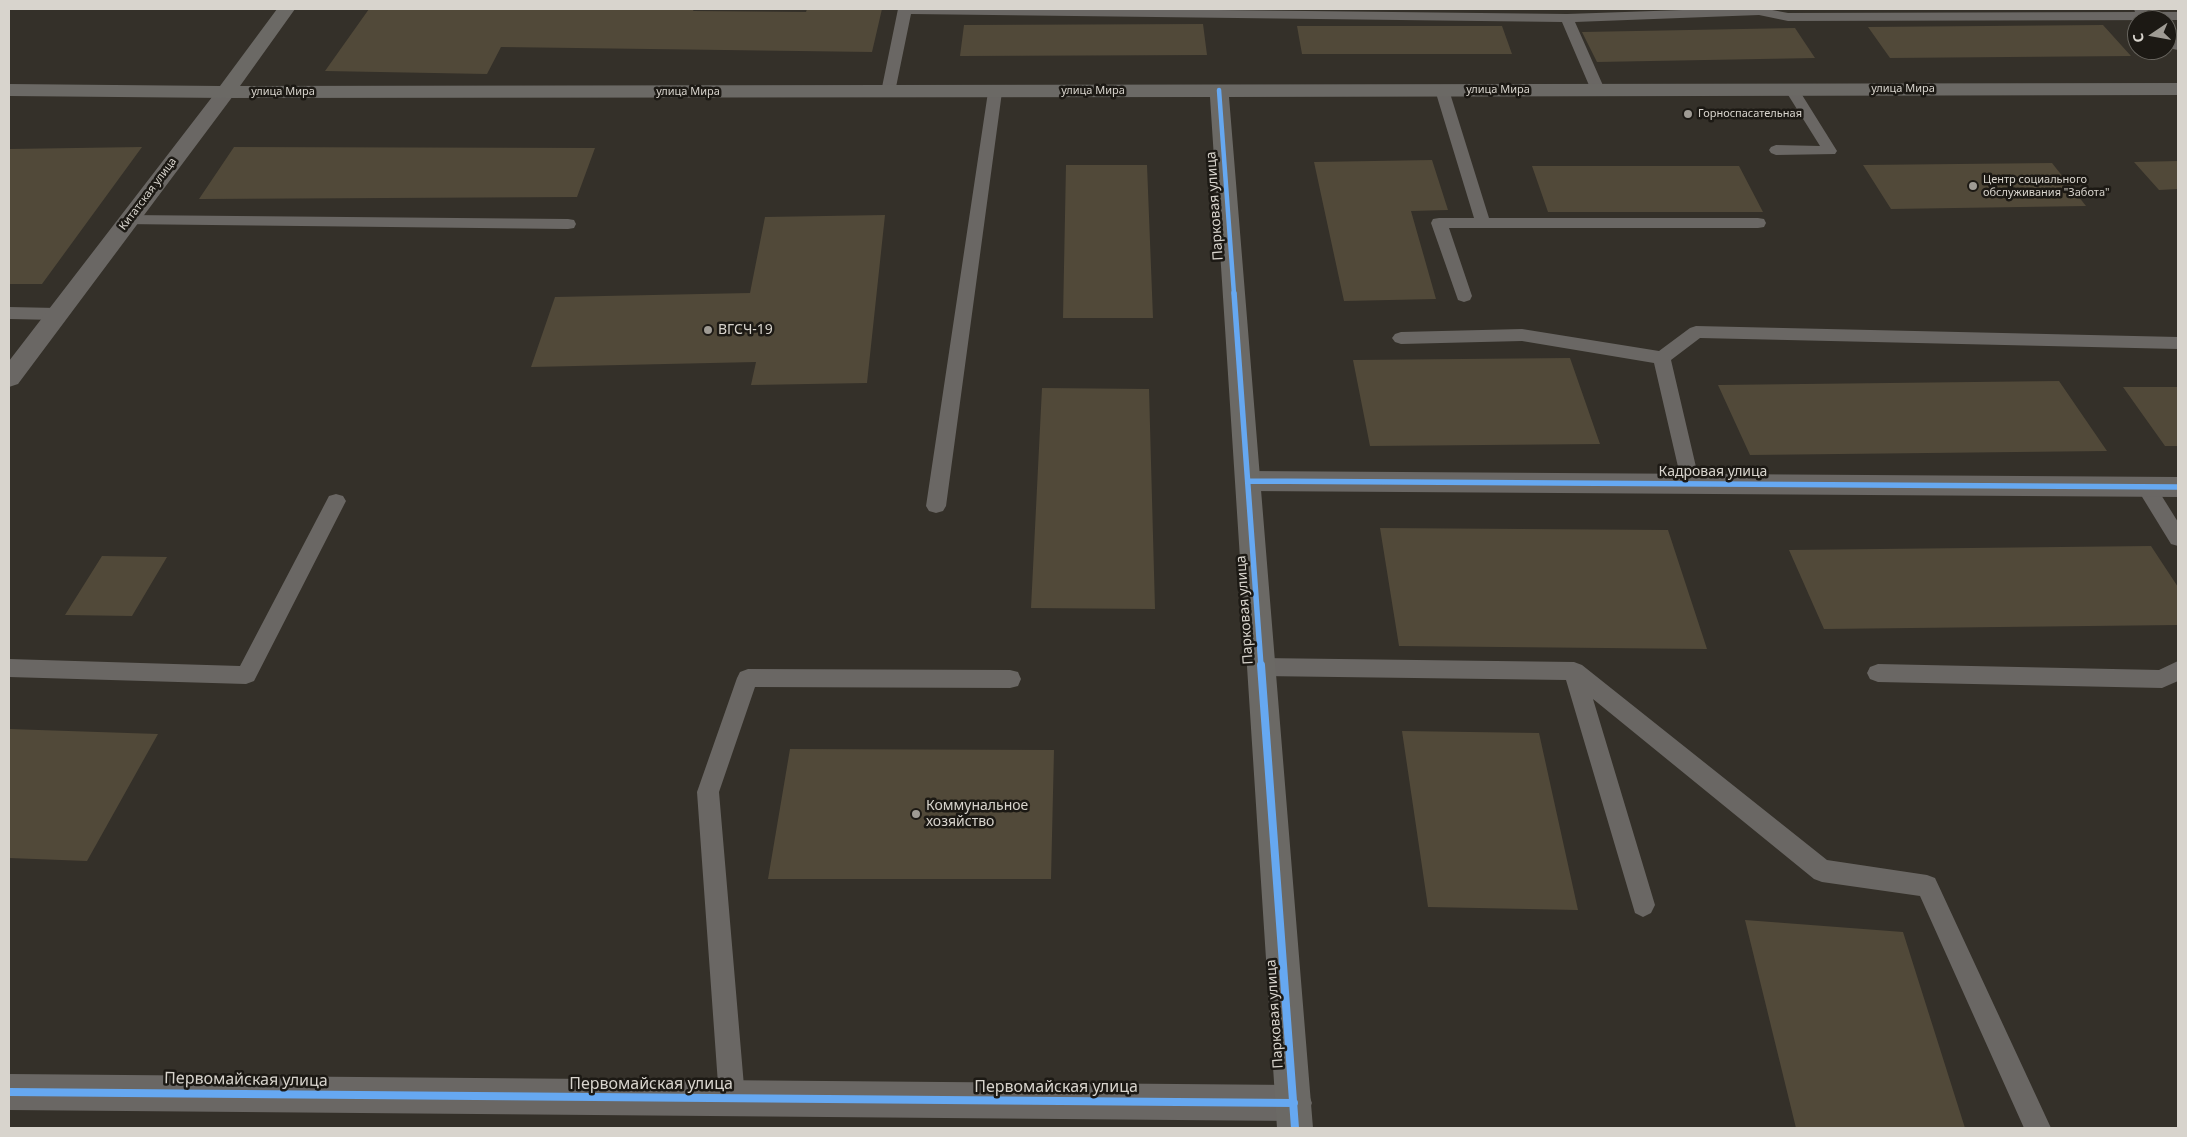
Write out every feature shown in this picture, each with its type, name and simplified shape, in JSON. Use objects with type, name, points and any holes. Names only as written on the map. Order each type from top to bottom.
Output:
[{"type":"main road","name":"Китатская улица","points":[[226,92],[286,9]]},
{"type":"main road","name":"улица Мира","points":[[9,90],[226,92],[995,92],[2178,89]]},
{"type":"main road","name":"Парковая улица","points":[[1219,90],[1294,1116]]},
{"type":"street","name":"Китатская улица","points":[[9,378],[226,92]]},
{"type":"street","name":"Кадровая улица","points":[[1248,481],[2178,487]]},
{"type":"street","name":"Первомайская улица","points":[[9,1092],[732,1098],[1294,1116]]},
{"type":"lane","points":[[888,92],[904,9],[1567,18],[1758,11],[1788,17],[2127,15]]},
{"type":"lane","points":[[1567,18],[1598,90]]},
{"type":"lane","points":[[1442,90],[1483,223]]},
{"type":"lane","points":[[1776,150],[1830,151],[1792,90]]},
{"type":"lane","points":[[936,506],[995,92]]},
{"type":"lane","points":[[128,220],[568,224]]},
{"type":"lane","points":[[1464,296],[1439,223],[1758,223]]},
{"type":"lane","points":[[9,314],[57,314]]},
{"type":"lane","points":[[1401,338],[1522,335],[1662,358],[1696,332],[2178,343]]},
{"type":"lane","points":[[1662,358],[1691,484]]},
{"type":"lane","points":[[2146,487],[2178,538]]},
{"type":"lane","points":[[9,668],[246,675],[336,501]]},
{"type":"lane","points":[[1262,667],[1574,671],[1822,871],[1927,886],[2038,1128]]},
{"type":"lane","points":[[1878,674],[2162,679],[2178,670]]},
{"type":"lane","points":[[1574,671],[1643,905]]},
{"type":"lane","points":[[732,1098],[708,792],[748,678],[1010,680]]},
{"type":"building","points":[[369,9],[694,9],[693,11],[806,12],[807,9],[882,9],[872,52],[501,47],[487,74],[325,71]]},
{"type":"building","points":[[1203,24],[1207,55],[960,56],[964,25]]},
{"type":"building","points":[[2103,25],[2127,52],[2127,56],[1890,58],[1868,27]]},
{"type":"building","points":[[1297,26],[1502,26],[1512,54],[1302,54]]},
{"type":"building","points":[[1795,28],[1815,58],[1597,62],[1582,32]]},
{"type":"building","points":[[142,147],[42,284],[9,284],[9,149]]},
{"type":"building","points":[[234,147],[595,148],[577,197],[199,199]]},
{"type":"building","points":[[1432,160],[1448,210],[1411,211],[1436,299],[1344,301],[1314,162]]},
{"type":"building","points":[[2178,161],[2178,189],[2159,190],[2134,162]]},
{"type":"building","name":"Центр социального обслуживания \"Забота\"","points":[[2052,163],[2086,206],[1891,209],[1863,165]]},
{"type":"building","points":[[1066,165],[1147,165],[1153,318],[1063,318]]},
{"type":"building","points":[[1532,166],[1739,166],[1763,212],[1548,212]]},
{"type":"building","name":"ВГСЧ-19","points":[[885,215],[867,383],[751,385],[756,362],[531,367],[555,297],[750,293],[765,217]]},
{"type":"building","points":[[1570,358],[1600,444],[1370,446],[1353,360]]},
{"type":"building","points":[[2059,381],[2107,451],[1750,455],[1718,385]]},
{"type":"building","points":[[2123,387],[2178,387],[2178,446],[2165,446]]},
{"type":"building","points":[[1042,388],[1149,389],[1155,609],[1031,608]]},
{"type":"building","points":[[1380,528],[1668,530],[1707,649],[1399,646]]},
{"type":"building","points":[[2151,546],[2178,587],[2178,625],[1824,629],[1789,550]]},
{"type":"building","points":[[102,556],[167,557],[132,616],[65,615]]},
{"type":"building","points":[[9,729],[158,734],[87,861],[9,858]]},
{"type":"building","points":[[1402,731],[1539,733],[1578,910],[1428,907]]},
{"type":"building","name":"Коммунальное хозяйство","points":[[790,749],[1054,750],[1051,879],[768,879]]},
{"type":"building","points":[[1745,920],[1903,932],[1965,1128],[1796,1128]]},
{"type":"cycle path","points":[[1219,90],[1295,1128]]},
{"type":"cycle path","points":[[1248,481],[2178,487]]},
{"type":"cycle path","points":[[9,1092],[1294,1103]]},
{"type":"place","name":"Горноспасательная","points":[[1688,114]]},
{"type":"place","name":"Центр социального обслуживания \"Забота\"","points":[[1973,186]]},
{"type":"place","name":"ВГСЧ-19","points":[[708,330]]},
{"type":"place","name":"Коммунальное хозяйство","points":[[916,814]]}]
